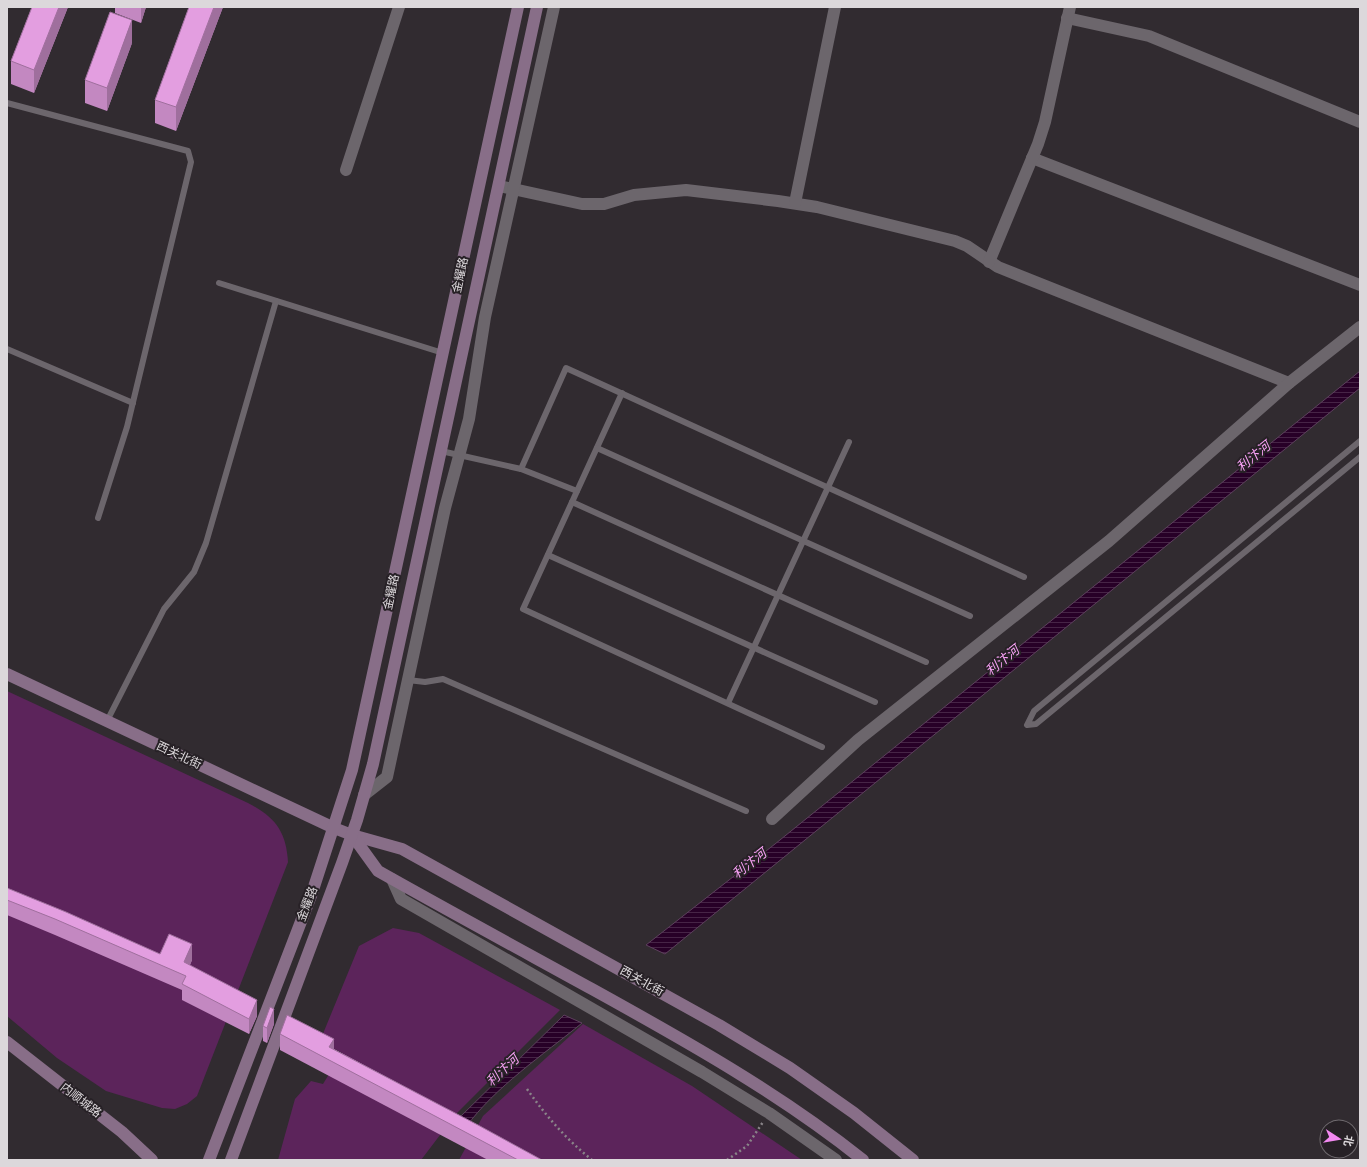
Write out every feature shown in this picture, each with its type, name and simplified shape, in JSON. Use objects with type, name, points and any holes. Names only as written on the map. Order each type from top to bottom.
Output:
[{"type":"main road","name":"金耀路","points":[[209,1160],[312,893],[352,770],[518,7]]},
{"type":"main road","name":"金耀路","points":[[231,1160],[352,835],[373,764],[537,7]]},
{"type":"main road","name":"西关北街","points":[[7,674],[334,828],[352,835],[402,849],[713,1021],[802,1077],[854,1113],[913,1160]]},
{"type":"main road","points":[[352,835],[378,871],[709,1055],[772,1094],[835,1138],[863,1160]]},
{"type":"main road","name":"内顺城路","points":[[7,1042],[122,1132],[152,1160]]},
{"type":"street","points":[[346,170],[399,7]]},
{"type":"street","points":[[364,795],[386,777],[445,508],[469,419],[485,316],[554,7]]},
{"type":"street","points":[[795,204],[835,7]]},
{"type":"street","points":[[989,262],[1032,158],[1045,122],[1068,12],[1150,36],[1360,122]]},
{"type":"street","points":[[1032,158],[1360,285]]},
{"type":"street","points":[[499,186],[582,204],[604,204],[634,195],[686,190],[817,207],[955,241],[967,246],[998,267],[1289,383]]},
{"type":"street","points":[[772,819],[858,740],[1109,541],[1289,383],[1360,327]]},
{"type":"street","points":[[392,879],[401,899],[606,1015],[769,1113],[836,1160]]},
{"type":"lane","points":[[7,103],[188,151],[191,162],[133,403],[98,518]]},
{"type":"lane","points":[[219,283],[443,353]]},
{"type":"lane","points":[[107,721],[164,609],[194,572],[206,543],[276,301]]},
{"type":"lane","points":[[7,349],[133,403]]},
{"type":"lane","points":[[521,469],[566,368],[1024,577]]},
{"type":"lane","points":[[622,393],[523,608],[822,747]]},
{"type":"lane","points":[[1360,441],[1034,711],[1027,725],[1036,724],[1360,457]]},
{"type":"lane","points":[[728,703],[849,442]]},
{"type":"lane","points":[[597,448],[970,616]]},
{"type":"lane","points":[[441,451],[521,469],[577,491]]},
{"type":"lane","points":[[572,502],[926,662]]},
{"type":"lane","points":[[548,555],[875,702]]},
{"type":"lane","points":[[408,680],[425,682],[443,679],[746,811]]},
{"type":"path","points":[[528,1089],[546,1115],[576,1147],[592,1160]]},
{"type":"path","points":[[727,1160],[747,1146],[769,1113]]},
{"type":"shaded area","points":[[1360,371],[1360,388],[665,954],[646,945],[775,844]]},
{"type":"shaded area","points":[[7,691],[248,803],[272,820],[282,833],[287,851],[288,862],[197,1096],[187,1104],[175,1109],[162,1108],[106,1091],[57,1058],[7,1016]]},
{"type":"shaded area","points":[[393,928],[419,933],[560,1010],[456,1114],[421,1160],[278,1160],[295,1099],[311,1081],[323,1084],[342,1053],[320,1041],[359,946]]},
{"type":"shaded area","points":[[564,1015],[582,1023],[505,1085],[478,1112],[466,1127],[459,1118]]},
{"type":"shaded area","points":[[583,1024],[692,1086],[802,1160],[459,1160],[483,1116]]},
{"type":"building","points":[[32,7],[59,7],[34,70],[11,61]]},
{"type":"building","points":[[189,7],[214,7],[176,107],[155,100]]},
{"type":"building","points":[[110,12],[132,20],[107,88],[85,80]]},
{"type":"building","points":[[7,888],[66,912],[160,954],[169,934],[192,944],[184,962],[257,1000],[249,1019],[182,984],[186,976],[55,919],[7,900]]},
{"type":"building","points":[[270,1007],[274,1009],[267,1028],[263,1026]]},
{"type":"building","points":[[287,1015],[334,1039],[329,1047],[542,1160],[518,1160],[280,1034]]},
{"type":"water label","name":"利汴河","points":[[1253,456]]},
{"type":"water label","name":"利汴河","points":[[1002,660]]},
{"type":"water label","name":"利汴河","points":[[749,863]]},
{"type":"water label","name":"利汴河","points":[[502,1070]]}]
